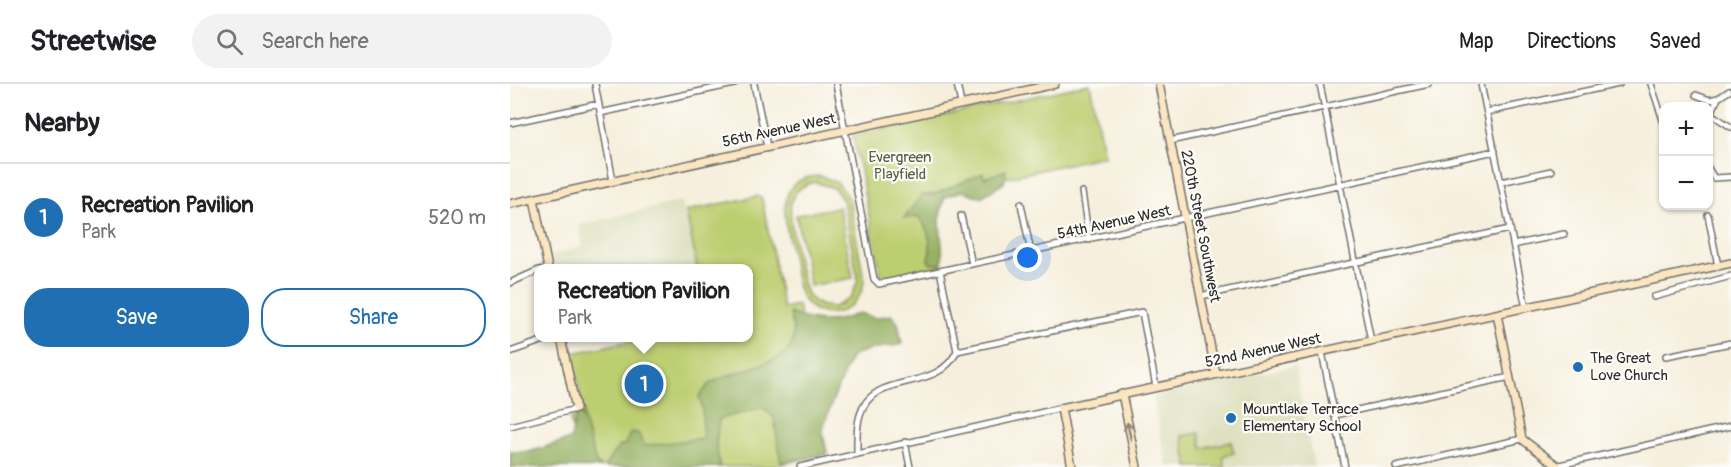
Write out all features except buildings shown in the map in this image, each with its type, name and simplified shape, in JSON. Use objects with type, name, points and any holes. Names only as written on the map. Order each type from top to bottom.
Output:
[{"type":"street","points":[[594,84],[613,181]]},
{"type":"street","points":[[600,113],[734,84]]},
{"type":"street","points":[[754,84],[766,147]]},
{"type":"street","points":[[836,84],[844,130]]},
{"type":"street","points":[[957,84],[961,104]]},
{"type":"street","name":"56th Avenue West","points":[[510,204],[1055,84]]},
{"type":"street","name":"220th Street Southwest","points":[[1159,84],[1216,374]]},
{"type":"street","points":[[1320,84],[1371,341]]},
{"type":"street","points":[[1170,141],[1429,84]]},
{"type":"street","points":[[1481,84],[1526,308]]},
{"type":"street","points":[[1487,112],[1619,84]]},
{"type":"street","points":[[1651,84],[1659,108]]},
{"type":"street","points":[[1696,95],[1710,100],[1718,98],[1730,92],[1726,84]]},
{"type":"street","points":[[1718,98],[1711,114],[1731,127]]},
{"type":"street","points":[[510,123],[598,104]]},
{"type":"street","name":"54th Avenue West","points":[[844,130],[874,279],[879,285],[1495,151]]},
{"type":"street","points":[[1501,182],[1551,171]]},
{"type":"street","points":[[1713,176],[1729,177],[1731,171]]},
{"type":"street","points":[[1082,192],[1089,240]]},
{"type":"street","points":[[534,199],[543,264]]},
{"type":"street","points":[[1022,204],[1031,252]]},
{"type":"street","points":[[1708,215],[1718,266]]},
{"type":"street","points":[[962,216],[972,264]]},
{"type":"street","points":[[1201,296],[1510,229]]},
{"type":"street","points":[[1513,245],[1564,234]]},
{"type":"street","name":"52nd Avenue West","points":[[800,467],[823,464],[857,453],[1122,394],[1731,263]]},
{"type":"street","points":[[510,283],[534,272]]},
{"type":"street","points":[[857,453],[860,412],[874,394],[896,384],[936,375],[952,361],[957,351],[940,272]]},
{"type":"street","points":[[1654,297],[1731,276]]},
{"type":"street","points":[[957,351],[1142,312],[1156,387]]},
{"type":"street","points":[[1497,314],[1522,439],[1556,466],[1731,426]]},
{"type":"street","points":[[510,352],[539,342]]},
{"type":"street","points":[[510,426],[576,409],[562,342]]},
{"type":"street","points":[[1666,356],[1731,343]]},
{"type":"street","points":[[1322,352],[1345,467]]},
{"type":"street","points":[[1334,415],[1510,377]]},
{"type":"street","points":[[1122,394],[1137,467]]},
{"type":"street","points":[[1061,408],[1072,467]]},
{"type":"street","points":[[1396,467],[1522,439]]},
{"type":"street","points":[[905,442],[910,467]]},
{"type":"shaded area","points":[[682,201],[695,264],[553,264],[551,256],[582,246],[580,225]]},
{"type":"shaded area","name":"Mountlake Terrace Elementary School","points":[[1295,366],[1314,467],[1167,467],[1153,396]]},
{"type":"green space","name":"Evergreen Playfield","points":[[1090,84],[1104,156],[927,195],[941,267],[882,281],[853,136]]},
{"type":"green space","points":[[1006,170],[1004,183],[981,197],[962,191],[945,197],[940,214],[942,265],[931,264],[928,260],[930,248],[928,232],[919,217],[904,218],[922,195],[933,195],[983,173],[984,178]]},
{"type":"green space","points":[[821,176],[838,183],[849,198],[864,280],[857,300],[841,311],[831,313],[812,308],[804,300],[797,284],[785,216],[788,193],[795,184],[805,178]],"holes":[[[815,182],[834,188],[843,200],[858,280],[851,298],[834,307],[814,302],[806,291],[791,220],[791,202],[800,188]]]},
{"type":"green space","points":[[758,196],[762,199],[783,308],[798,305],[827,454],[768,467],[513,467],[577,453],[570,418],[584,415],[572,353],[626,342],[753,342],[753,264],[696,264],[686,211]]},
{"type":"green space","points":[[839,207],[853,278],[810,286],[796,215]]},
{"type":"green space","points":[[790,313],[807,319],[825,321],[851,317],[859,313],[875,318],[891,315],[898,323],[902,344],[862,352],[852,357],[824,426],[823,434],[827,454],[781,463],[774,418],[763,407],[719,419],[716,445],[720,467],[604,467],[618,447],[625,444],[631,432],[638,433],[644,446],[703,438],[702,409],[699,397],[711,383],[777,358],[786,352],[793,338]]},
{"type":"green space","points":[[582,414],[596,463],[601,467],[510,467],[510,452],[529,452],[571,439],[576,415]]},
{"type":"green space","points":[[1199,433],[1202,448],[1231,442],[1234,453],[1223,456],[1225,467],[1188,467],[1182,436]]},
{"type":"place","name":"The Great Love Church","points":[[1578,367]]},
{"type":"place","name":"Recreation Pavilion","points":[[644,384]]},
{"type":"place","name":"Mountlake Terrace Elementary School","points":[[1231,418]]}]
